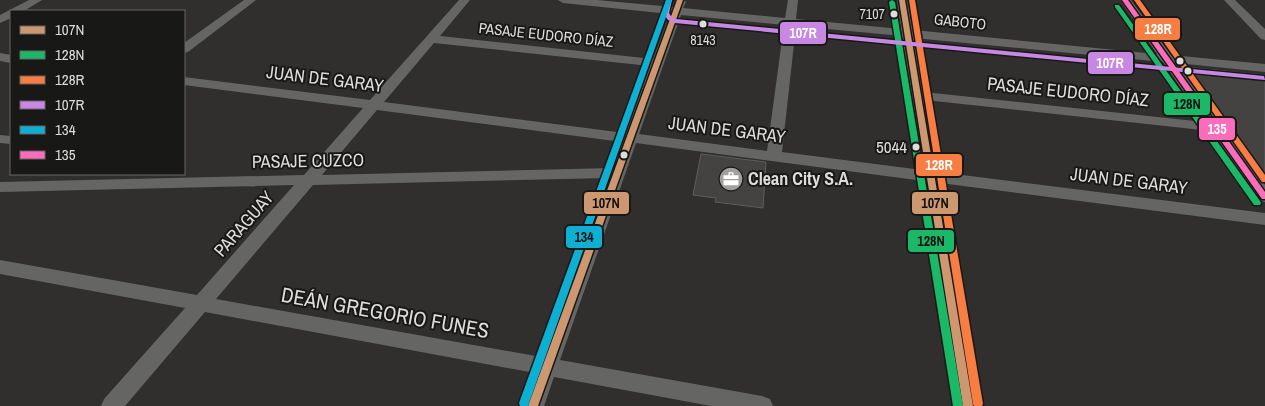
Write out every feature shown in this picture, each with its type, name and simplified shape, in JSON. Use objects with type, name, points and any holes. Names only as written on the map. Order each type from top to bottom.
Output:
[{"type":"street","points":[[18,10],[37,0]]},
{"type":"street","points":[[185,48],[251,0]]},
{"type":"street","name":"PARAGUAY","points":[[112,406],[465,0]]},
{"type":"street","name":"GABOTO","points":[[563,0],[678,5],[791,22],[1265,68]]},
{"type":"street","points":[[774,156],[793,0]]},
{"type":"street","points":[[902,0],[968,406]]},
{"type":"street","points":[[1125,0],[1265,197]]},
{"type":"street","points":[[1229,0],[1265,36]]},
{"type":"street","points":[[533,406],[678,5]]},
{"type":"street","name":"PASAJE EUDORO DÍAZ","points":[[431,39],[657,63]]},
{"type":"street","name":"JUAN DE GARAY","points":[[185,81],[1265,219]]},
{"type":"street","name":"PASAJE EUDORO DÍAZ","points":[[917,95],[1215,127]]},
{"type":"street","name":"PASAJE CUZCO","points":[[0,187],[307,182],[617,173]]},
{"type":"street","name":"DEÁN GREGORIO FUNES","points":[[0,267],[762,406]]},
{"type":"building","points":[[1184,67],[1265,75],[1265,176]]},
{"type":"building","name":"Clean City S.A.","points":[[701,154],[766,162],[763,208],[715,202],[716,198],[693,195]]},
{"type":"transit line","name":"107R","points":[[669,0],[666,13],[670,19],[675,21],[1264,78]]},
{"type":"transit line","name":"134","points":[[524,403],[669,0]]},
{"type":"transit line","name":"107N","points":[[533,406],[680,0]]},
{"type":"transit line","name":"107N","points":[[902,0],[968,406]]},
{"type":"transit line","name":"128R","points":[[912,0],[978,404]]},
{"type":"transit line","name":"135","points":[[1125,0],[1265,197]]},
{"type":"transit line","name":"128R","points":[[1137,0],[1265,180]]},
{"type":"transit line","name":"128N","points":[[892,2],[958,406]]},
{"type":"transit line","name":"128N","points":[[1117,6],[1257,203]]},
{"type":"place","name":"7107","points":[[894,14]]},
{"type":"place","name":"8143","points":[[703,24]]},
{"type":"place","name":"5044","points":[[916,147]]},
{"type":"place","name":"Clean City S.A.","points":[[731,179]]}]
